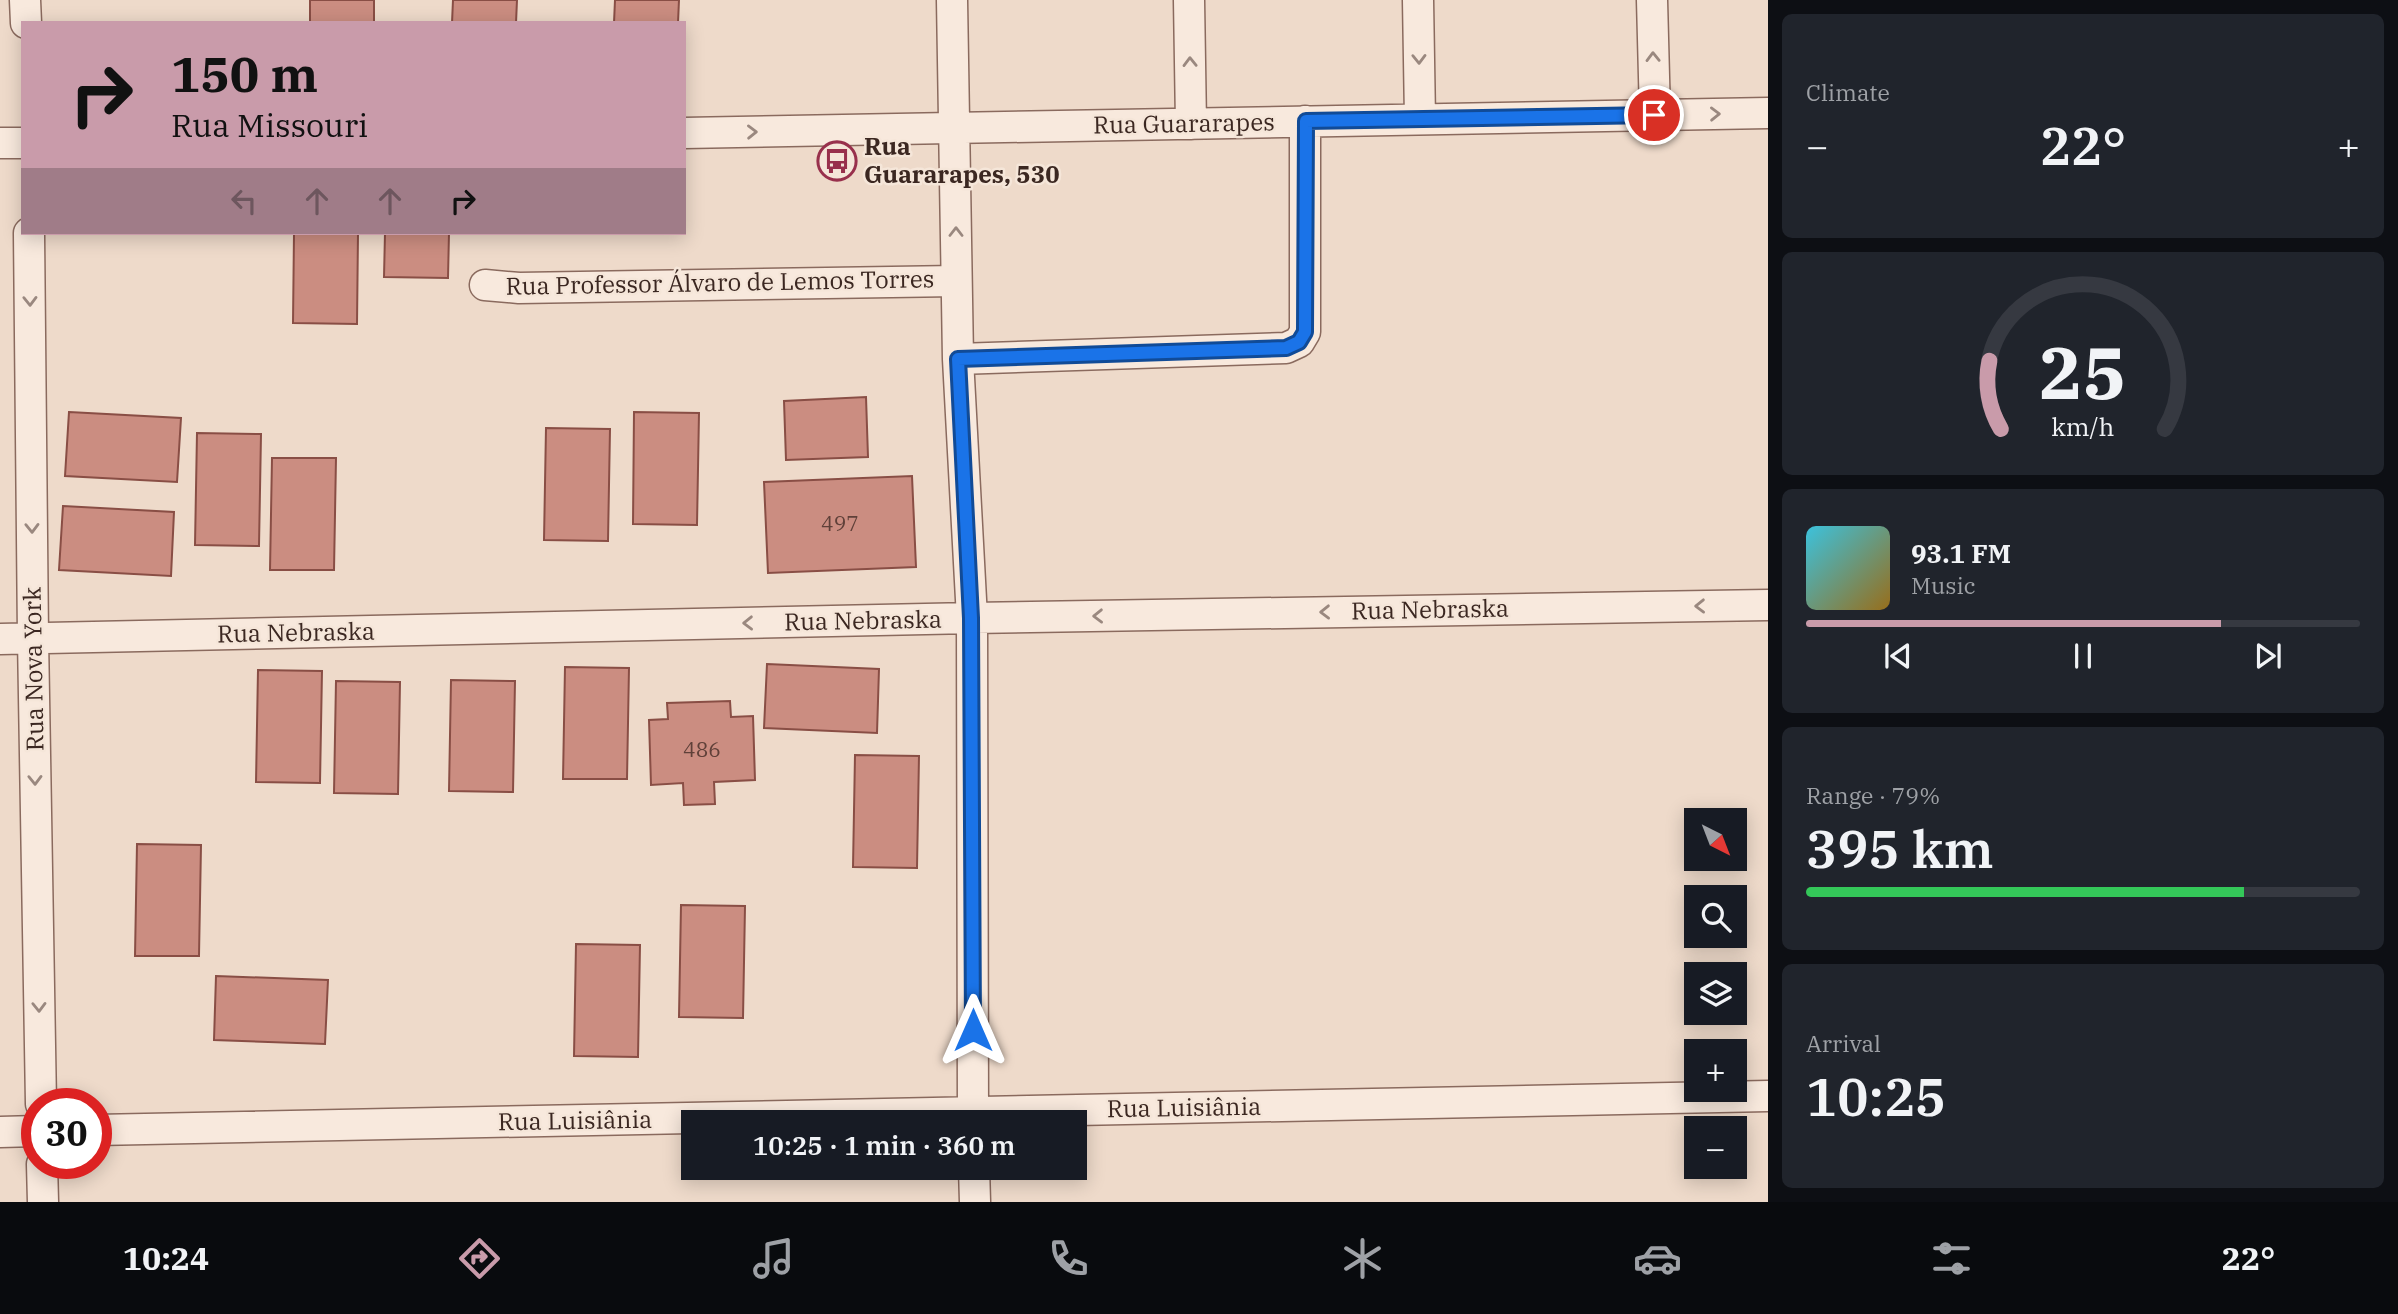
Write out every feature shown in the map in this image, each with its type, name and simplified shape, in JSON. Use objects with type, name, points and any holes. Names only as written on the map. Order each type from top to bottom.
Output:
[{"type":"street","points":[[25,0],[26,21]]},
{"type":"street","points":[[952,0],[958,359],[971,618],[973,1110]]},
{"type":"street","points":[[1189,0],[1191,124]]},
{"type":"street","points":[[1418,0],[1420,118]]},
{"type":"street","points":[[1652,0],[1654,115]]},
{"type":"street","name":"Rua Guararapes","points":[[686,133],[1768,113]]},
{"type":"street","points":[[958,359],[1286,348],[1299,342],[1305,332],[1306,121]]},
{"type":"street","points":[[0,144],[21,143]]},
{"type":"street","name":"Rua Nova York","points":[[29,235],[41,1088]]},
{"type":"street","name":"Rua Professor Álvaro de Lemos Torres","points":[[485,285],[519,288],[956,281]]},
{"type":"street","name":"Rua Nebraska","points":[[0,639],[971,618],[1768,605]]},
{"type":"street","name":"Rua Luisiânia","points":[[1087,1114],[1768,1096]]},
{"type":"street","name":"Rua Luisiânia","points":[[112,1130],[681,1121]]},
{"type":"street","points":[[0,1132],[21,1131]]},
{"type":"street","points":[[42,1179],[43,1202]]},
{"type":"street","points":[[974,1180],[975,1202]]},
{"type":"building","points":[[310,0],[374,0],[374,21],[310,21]]},
{"type":"building","points":[[453,0],[517,0],[516,21],[452,21]]},
{"type":"building","points":[[615,0],[679,0],[678,21],[614,21]]},
{"type":"building","points":[[294,235],[358,235],[357,324],[293,323]]},
{"type":"building","points":[[385,235],[449,235],[448,278],[384,277]]},
{"type":"building","points":[[866,397],[868,457],[786,460],[784,401]]},
{"type":"building","points":[[69,412],[181,418],[177,482],[65,476]]},
{"type":"building","points":[[634,412],[699,413],[697,525],[633,524]]},
{"type":"building","points":[[546,428],[610,429],[608,541],[544,540]]},
{"type":"building","points":[[197,433],[261,434],[259,546],[195,545]]},
{"type":"building","points":[[272,458],[336,458],[334,570],[270,570]]},
{"type":"building","points":[[912,476],[916,567],[768,573],[764,482]]},
{"type":"building","points":[[63,506],[174,512],[171,576],[59,570]]},
{"type":"building","points":[[767,664],[879,669],[877,733],[764,728]]},
{"type":"building","points":[[565,667],[629,668],[627,779],[563,779]]},
{"type":"building","points":[[258,670],[322,671],[320,783],[256,782]]},
{"type":"building","points":[[451,680],[515,681],[513,792],[449,791]]},
{"type":"building","points":[[336,681],[400,682],[398,794],[334,793]]},
{"type":"building","points":[[730,701],[731,717],[753,716],[755,780],[714,782],[715,804],[684,805],[683,783],[651,785],[649,720],[668,719],[667,703]]},
{"type":"building","points":[[855,755],[919,756],[917,868],[853,867]]},
{"type":"building","points":[[137,844],[201,845],[199,956],[135,956]]},
{"type":"building","points":[[681,905],[745,906],[743,1018],[679,1017]]},
{"type":"building","points":[[576,944],[640,945],[638,1057],[574,1056]]},
{"type":"building","points":[[216,976],[328,980],[325,1044],[214,1040]]},
{"type":"place","name":"Rua Guararapes, 530","points":[[837,161]]},
{"type":"route","points":[[973,1030],[971,618],[958,359],[1286,348],[1299,342],[1305,332],[1306,121],[1654,115]]}]
